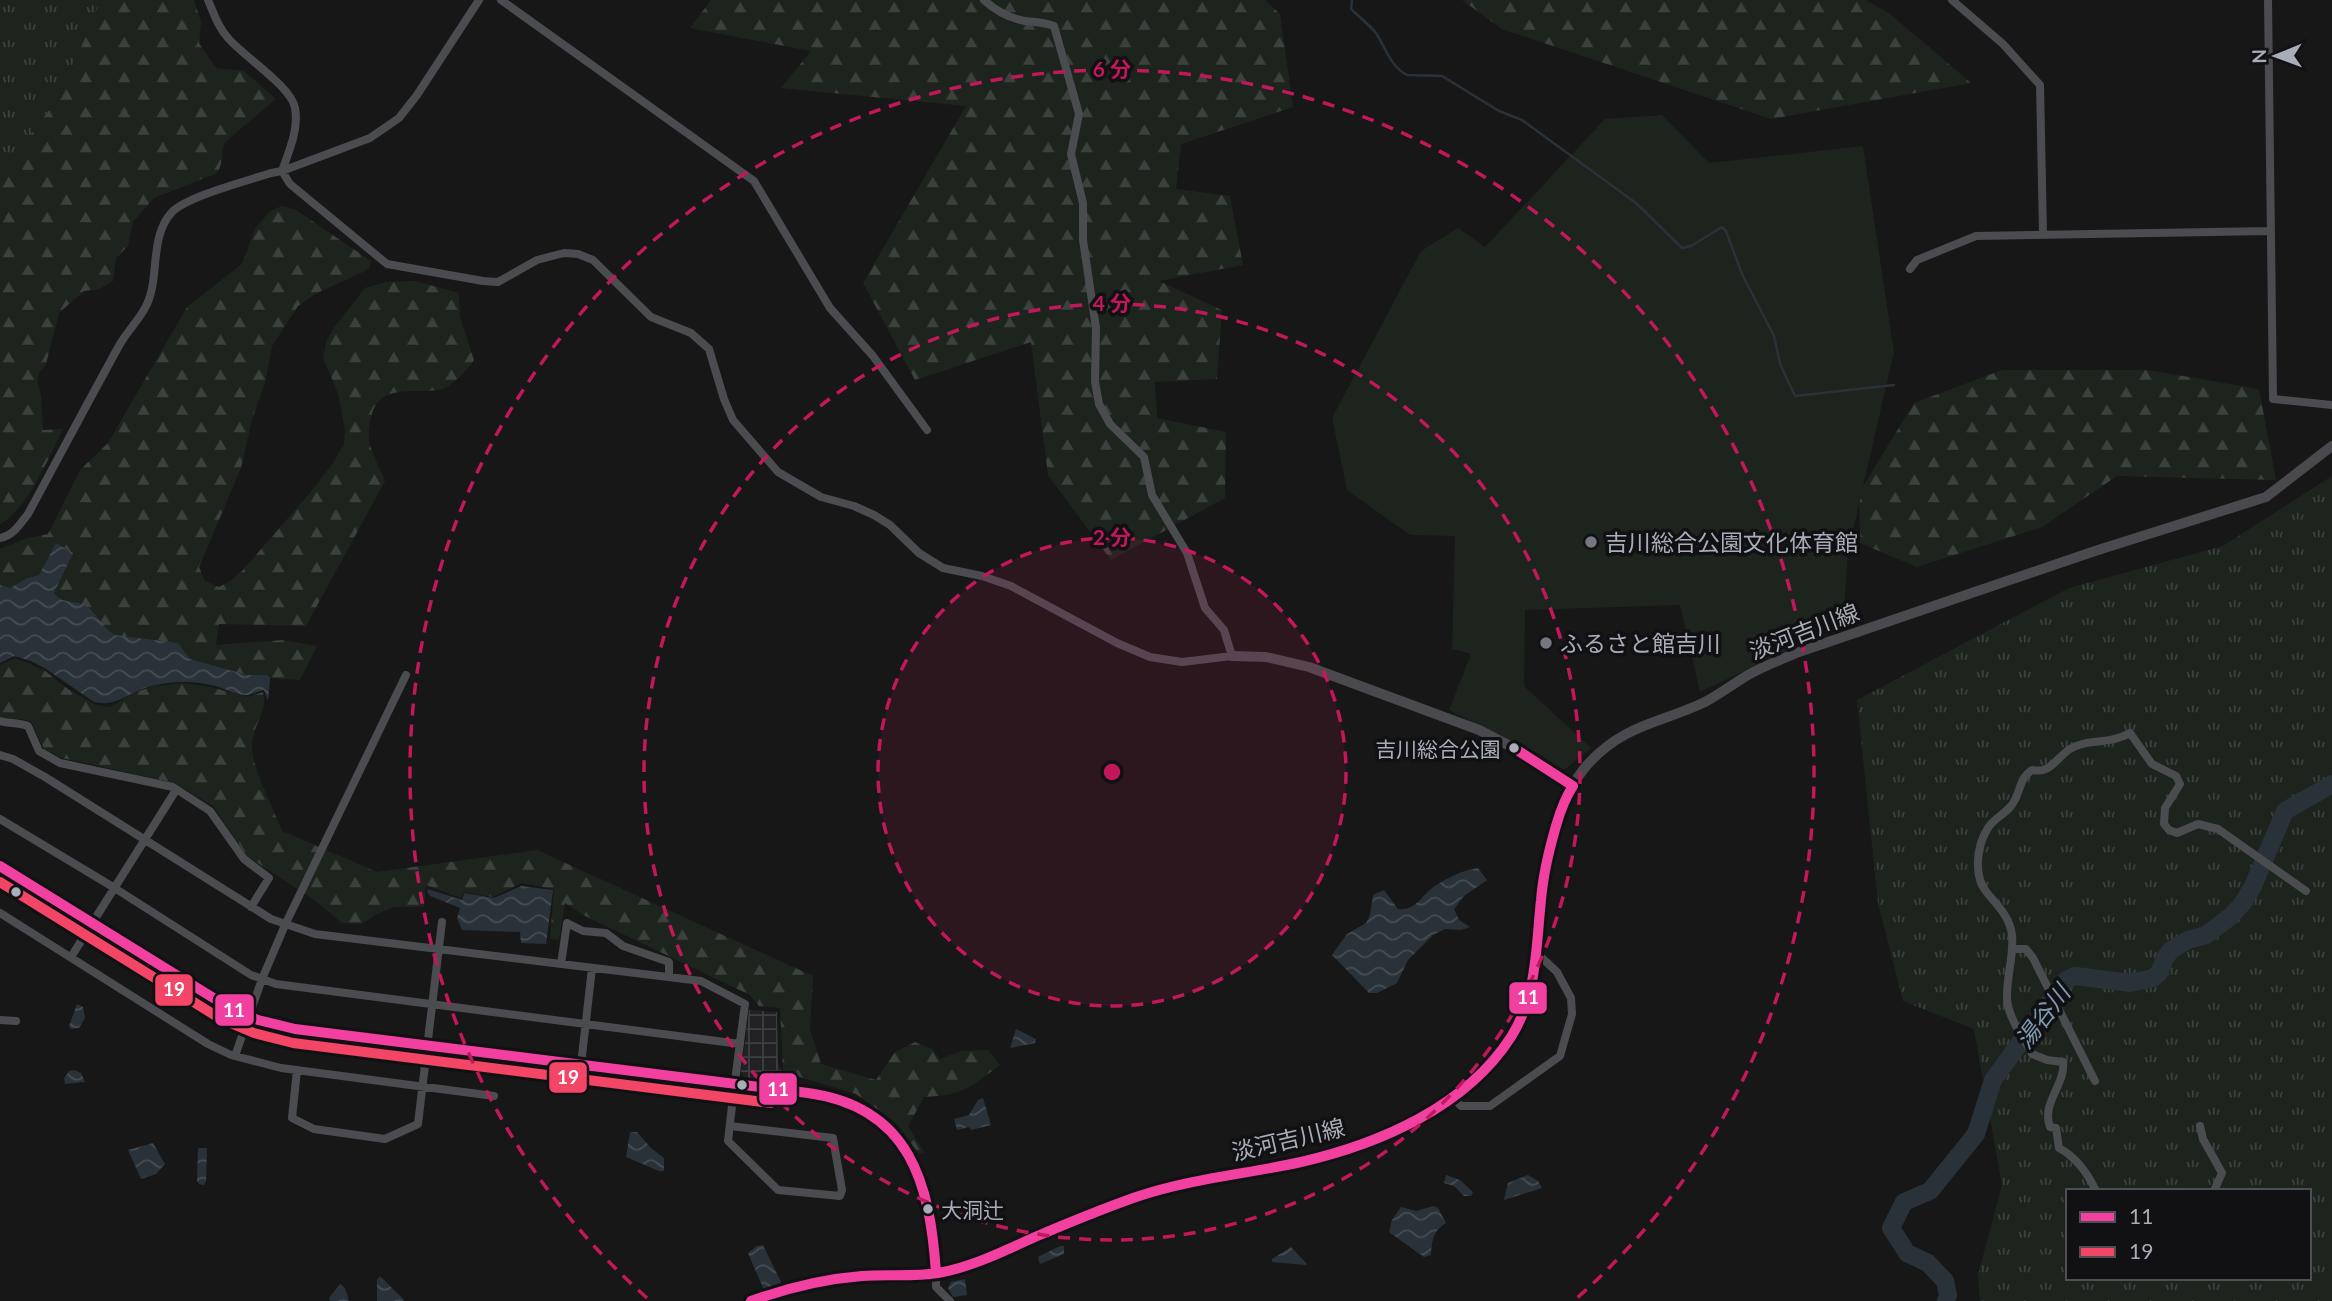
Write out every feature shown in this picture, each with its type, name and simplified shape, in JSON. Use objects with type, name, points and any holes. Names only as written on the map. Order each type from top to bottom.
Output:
[{"type":"main road","name":"淡河吉川線","points":[[751,1301],[780,1290],[837,1279],[936,1273],[982,1261],[1134,1197],[1165,1187],[1326,1155],[1407,1124],[1452,1097],[1493,1060],[1511,1037],[1533,988],[1538,957],[1541,897],[1547,859],[1561,809],[1588,764],[1618,738],[1648,722],[1717,695],[1763,667],[1799,652],[2255,501],[2283,486],[2332,446]]},
{"type":"main road","points":[[1232,656],[1266,657],[1298,664],[1479,730],[1514,748],[1573,786]]},
{"type":"main road","points":[[0,866],[228,1007],[250,1017],[295,1029],[735,1084],[844,1101],[868,1112],[884,1125],[912,1159],[926,1188],[936,1273]]},
{"type":"street","points":[[208,0],[217,23],[229,40],[287,92],[295,106],[296,128],[282,171],[290,184],[387,264],[482,282],[498,282],[537,260],[565,253],[578,254],[593,260],[651,317],[691,333],[709,349],[733,420],[778,472],[821,497],[874,515],[919,553],[943,568],[1011,586],[1142,654],[1182,662],[1232,656],[1224,630],[1205,608],[1187,553],[1153,495],[1144,457],[1110,424],[1099,404],[1095,382],[1097,328],[1083,240],[1083,203],[1071,155],[1079,114],[1054,26],[1043,22],[1023,21],[996,11],[984,0]]},
{"type":"street","points":[[0,538],[15,531],[28,514],[122,340],[147,305],[162,229],[173,212],[192,200],[282,171],[370,138],[399,118],[479,0]]},
{"type":"street","points":[[501,0],[754,181],[830,308],[873,356],[927,430]]},
{"type":"street","points":[[1952,0],[2003,44],[2040,85],[2043,234]]},
{"type":"street","points":[[2268,0],[2273,399],[2332,405]]},
{"type":"street","points":[[1910,269],[1917,260],[1976,236],[2270,231]]},
{"type":"street","points":[[235,1056],[262,979],[285,925],[407,675]]},
{"type":"street","points":[[0,721],[15,721],[28,726],[39,751],[60,763],[176,790],[209,811],[244,859],[269,878],[251,907]]},
{"type":"street","points":[[2095,1189],[2083,1169],[2059,1148],[2056,1128],[2050,1127],[2047,1112],[2064,1070],[2063,1062],[2032,1054],[2013,1018],[2007,995],[2012,934],[2005,914],[1986,892],[1980,876],[1977,858],[1988,828],[2011,807],[2025,774],[2032,770],[2042,772],[2050,768],[2069,750],[2084,743],[2107,742],[2130,733],[2152,764],[2176,776],[2180,784],[2163,816],[2164,824],[2169,830],[2177,833],[2198,824],[2218,829],[2306,891]]},
{"type":"street","points":[[0,755],[13,759],[45,777],[251,907],[285,925],[315,934],[701,981],[745,1004],[728,1141],[779,1190],[840,1196],[842,1190],[833,1138],[730,1126]]},
{"type":"street","points":[[71,957],[176,790]]},
{"type":"street","points":[[0,819],[238,967],[276,984],[740,1044]]},
{"type":"street","points":[[0,913],[208,1044],[235,1056],[297,1070],[494,1096]]},
{"type":"street","points":[[297,1070],[292,1118],[314,1129],[385,1139],[418,1124],[442,922]]},
{"type":"street","points":[[561,964],[567,923],[583,931],[606,933],[624,946],[669,962],[669,977]]},
{"type":"street","points":[[2012,949],[2026,949],[2033,958],[2095,1081]]},
{"type":"street","points":[[1452,1097],[1461,1106],[1490,1106],[1560,1056],[1572,1014],[1571,998],[1557,972],[1538,957]]},
{"type":"street","points":[[581,1065],[592,968]]},
{"type":"street","points":[[0,1020],[16,1021]]},
{"type":"street","points":[[2200,1126],[2203,1139],[2222,1174],[2215,1189]]},
{"type":"street","points":[[936,1273],[936,1287],[950,1301]]},
{"type":"shaded area","points":[[749,1010],[777,1012],[778,1064],[785,1076],[784,1084],[745,1079],[741,1073]]},
{"type":"green space","points":[[0,0],[101,0],[61,95],[0,173]]},
{"type":"green space","points":[[101,0],[194,0],[201,22],[199,43],[216,68],[244,71],[276,99],[225,142],[217,173],[154,198],[133,222],[128,246],[116,258],[113,281],[99,289],[84,291],[59,313],[46,364],[37,381],[41,396],[43,430],[63,429],[28,496],[10,518],[0,524],[0,173],[61,95]]},
{"type":"green space","points":[[711,0],[1265,0],[1280,14],[1293,107],[1181,144],[1176,189],[1230,196],[1243,265],[1159,281],[1222,310],[1217,379],[1155,382],[1157,418],[1226,432],[1225,498],[1111,560],[1048,475],[1031,342],[915,380],[863,283],[966,106],[781,88],[811,51],[690,28]]},
{"type":"green space","points":[[1462,0],[1866,0],[1890,14],[1971,83],[1771,119],[1502,29]]},
{"type":"green space","name":"吉川総合公園","points":[[1662,115],[1709,163],[1863,146],[1894,352],[1848,552],[1843,624],[1700,692],[1680,605],[1525,610],[1524,686],[1591,748],[1564,770],[1449,710],[1471,654],[1452,649],[1455,536],[1410,535],[1347,490],[1332,418],[1421,251],[1458,228],[1485,247],[1605,119]]},
{"type":"green space","points":[[282,206],[296,210],[371,261],[369,268],[361,273],[317,293],[298,306],[272,346],[265,383],[252,420],[241,468],[199,567],[205,581],[219,587],[243,570],[310,493],[344,445],[345,430],[338,393],[323,358],[333,329],[365,288],[386,282],[415,281],[459,293],[460,317],[474,360],[460,376],[443,389],[392,394],[383,397],[377,404],[372,414],[369,441],[385,481],[306,626],[219,624],[216,645],[283,640],[317,646],[300,680],[247,675],[190,659],[178,643],[115,635],[86,607],[60,598],[54,593],[73,553],[56,543],[39,575],[27,578],[10,588],[0,585],[0,549],[24,539],[48,534],[80,470],[108,443],[187,307],[242,264],[255,229],[269,212]]},
{"type":"green space","points":[[2002,370],[2148,370],[2259,389],[2276,480],[2117,476],[2042,527],[1917,567],[1860,543],[1859,493],[1914,403]]},
{"type":"green space","points":[[2332,476],[2332,1301],[1980,1301],[1978,1275],[2002,1185],[1974,1029],[1903,1001],[1878,903],[1857,700],[2069,588],[2223,546]]},
{"type":"green space","points":[[15,658],[44,670],[68,689],[96,705],[110,707],[153,686],[184,683],[248,697],[263,692],[264,705],[253,737],[252,753],[282,831],[377,872],[537,850],[813,976],[810,1030],[821,1064],[876,1080],[895,1052],[915,1042],[932,1049],[940,1059],[961,1051],[988,1050],[1000,1065],[965,1089],[924,1097],[908,1126],[924,1152],[919,1154],[895,1122],[856,1094],[783,1072],[780,1008],[759,1006],[750,995],[583,915],[565,903],[559,940],[550,939],[554,889],[521,883],[493,897],[463,892],[461,898],[426,885],[424,907],[393,907],[362,924],[342,923],[313,899],[247,856],[213,806],[175,783],[62,758],[44,749],[31,721],[0,717],[0,665]]},
{"type":"water","points":[[56,543],[73,553],[54,593],[58,597],[86,606],[115,635],[178,643],[190,659],[247,675],[266,675],[270,678],[268,701],[264,690],[244,695],[211,685],[184,682],[147,687],[111,702],[94,702],[31,661],[14,656],[0,663],[0,585],[10,588],[27,578],[39,575]]},
{"type":"water","points":[[1478,868],[1487,880],[1464,896],[1454,909],[1459,920],[1470,927],[1461,930],[1445,929],[1433,935],[1408,960],[1397,983],[1377,993],[1369,993],[1332,955],[1347,934],[1366,923],[1373,895],[1384,890],[1398,909],[1410,908],[1445,880]]},
{"type":"water","points":[[521,886],[553,890],[546,944],[521,943],[520,932],[462,930],[457,918],[460,908],[430,896],[427,892],[428,889],[462,900],[464,893],[494,898]]},
{"type":"water","points":[[77,1004],[83,1007],[85,1018],[79,1028],[71,1029],[69,1026]]},
{"type":"water","points":[[1016,1029],[1036,1039],[1035,1043],[1010,1048]]},
{"type":"water","points":[[69,1071],[81,1073],[85,1082],[65,1084],[64,1078]]},
{"type":"water","points":[[983,1098],[991,1125],[957,1130],[954,1119],[969,1115],[978,1100]]},
{"type":"water","points":[[630,1132],[637,1132],[664,1158],[664,1171],[626,1157]]},
{"type":"water","points":[[153,1143],[165,1164],[156,1174],[141,1179],[128,1150]]},
{"type":"water","points":[[198,1148],[207,1148],[204,1185],[197,1181]]},
{"type":"water","points":[[1446,1175],[1460,1180],[1473,1192],[1471,1196],[1464,1196],[1454,1186],[1444,1183]]},
{"type":"water","points":[[1528,1175],[1538,1181],[1542,1188],[1504,1200],[1508,1183]]},
{"type":"water","points":[[1434,1206],[1438,1208],[1446,1223],[1434,1236],[1431,1255],[1424,1257],[1389,1232],[1392,1220],[1401,1207],[1416,1211]]},
{"type":"water","points":[[763,1245],[782,1284],[764,1290],[748,1253]]},
{"type":"water","points":[[1064,1246],[1064,1254],[1040,1264],[1038,1257]]},
{"type":"water","points":[[1291,1247],[1306,1265],[1272,1262],[1272,1259]]},
{"type":"water","points":[[380,1276],[403,1301],[377,1301],[377,1280]]},
{"type":"water","points":[[965,1279],[967,1295],[953,1297],[948,1288],[951,1282]]},
{"type":"water","points":[[340,1284],[345,1288],[349,1301],[330,1301],[329,1298]]},
{"type":"waterway","points":[[1352,0],[1351,9],[1376,33],[1401,71],[1407,75],[1442,76],[1499,111],[1522,120],[1636,203],[1682,248],[1691,246],[1722,227],[1726,231],[1742,274],[1774,336],[1780,364],[1795,396],[1894,385]]},
{"type":"waterway","name":"湯谷川","points":[[1946,1301],[1948,1295],[1945,1281],[1928,1263],[1907,1253],[1891,1228],[1904,1202],[1930,1191],[1976,1134],[1993,1080],[2066,980],[2075,976],[2130,983],[2153,978],[2159,973],[2171,950],[2188,940],[2206,935],[2243,903],[2285,811],[2332,784]]},
{"type":"transit line","name":"11","points":[[751,1301],[834,1279],[929,1274],[963,1267],[1136,1197],[1197,1181],[1301,1162],[1360,1145],[1390,1133],[1445,1103],[1470,1084],[1492,1062],[1520,1021],[1534,971],[1542,891],[1549,853],[1561,810],[1573,786],[1514,748]]},
{"type":"transit line","name":"11","points":[[0,866],[228,1007],[258,1020],[295,1029],[808,1093],[843,1101],[870,1114],[892,1132],[908,1154],[920,1180],[928,1209],[936,1273]]},
{"type":"transit line","name":"19","points":[[0,882],[221,1019],[254,1033],[293,1043],[771,1103]]},
{"type":"place","name":"吉川総合公園文化体育館","points":[[1591,542]]},
{"type":"place","name":"ふるさと館吉川","points":[[1546,643]]},
{"type":"place","name":"吉川総合公園","points":[[1514,748]]},
{"type":"place","name":"大洞辻","points":[[928,1209]]}]
